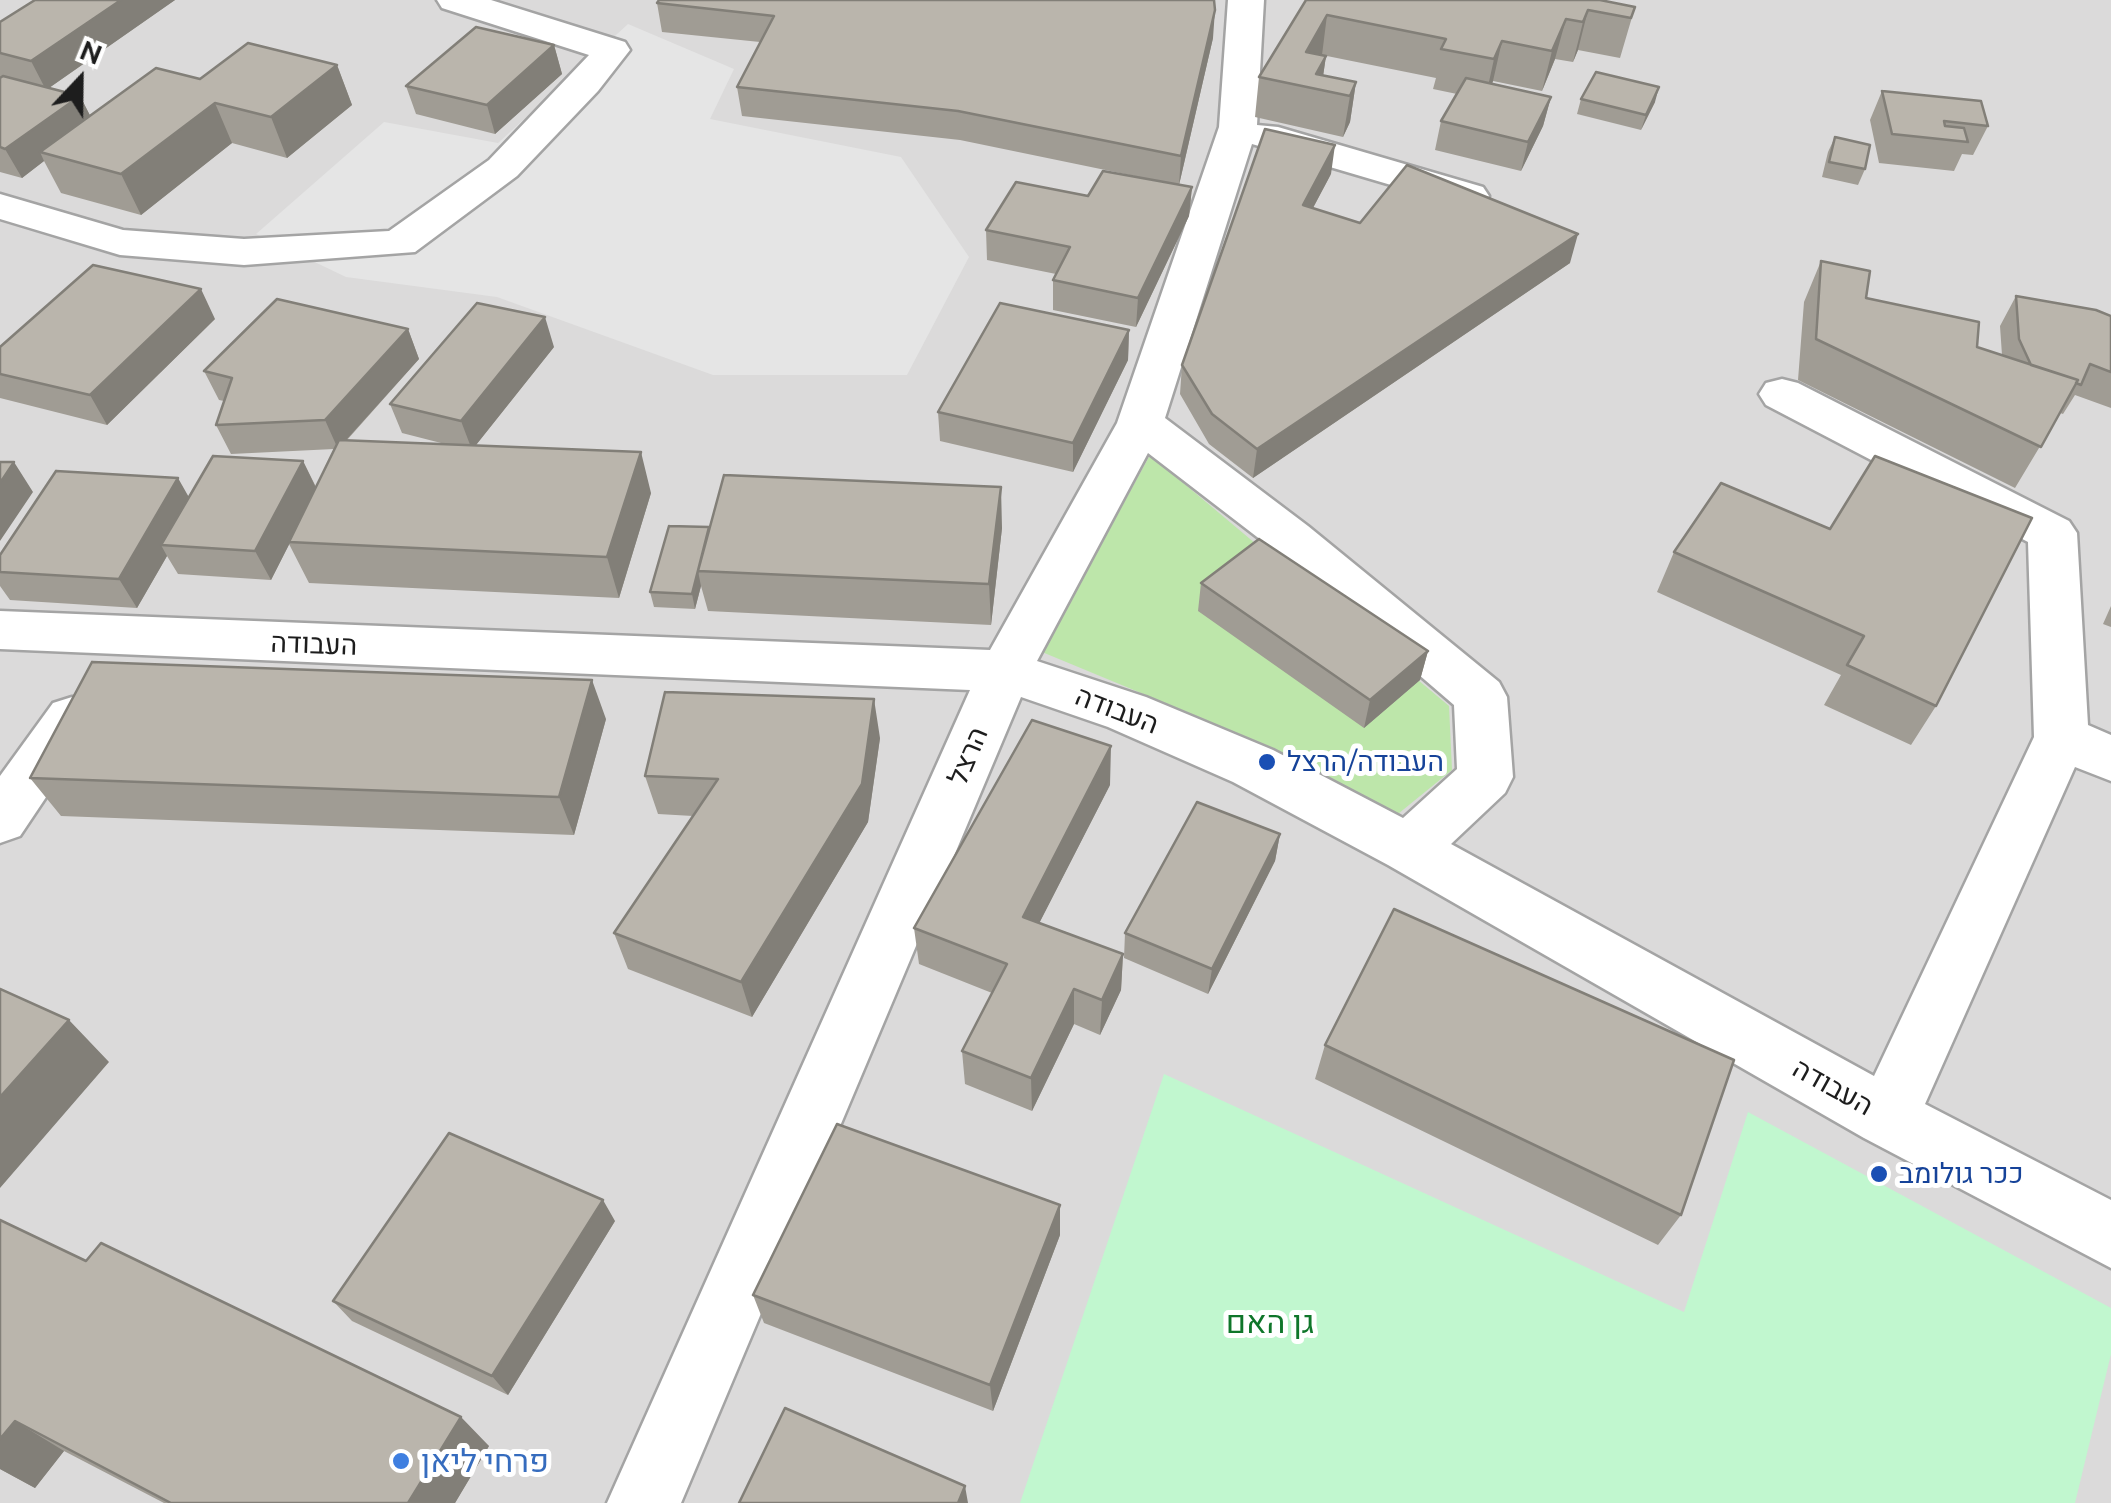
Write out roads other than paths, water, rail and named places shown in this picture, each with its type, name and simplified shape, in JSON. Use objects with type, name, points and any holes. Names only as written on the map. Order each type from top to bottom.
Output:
[{"type":"street","points":[[0,206],[120,242],[244,252],[400,243],[502,168],[612,50],[455,0]]},
{"type":"street","name":"הרצל","points":[[644,1503],[1006,671],[1140,423],[1238,127],[1246,0]]},
{"type":"street","points":[[1238,127],[1510,209]]},
{"type":"street","points":[[1782,394],[2052,533],[2061,738],[1887,1117]]},
{"type":"street","points":[[1140,423],[1290,538],[1480,697],[1484,777],[1408,848]]},
{"type":"street","name":"העבודה","points":[[0,630],[1006,671],[1128,712],[1254,766],[1887,1117],[2111,1235]]},
{"type":"street","points":[[0,820],[25,790],[127,636]]},
{"type":"street","points":[[2061,738],[2111,759]]},
{"type":"place","name":"העבודה/הרצל","points":[[1267,762]]},
{"type":"place","name":"ככר גולומב","points":[[1879,1174]]},
{"type":"place","name":"פרחי ליאן","points":[[401,1461]]},
{"type":"park label","name":"גן האם","points":[[1270,1322]]}]
